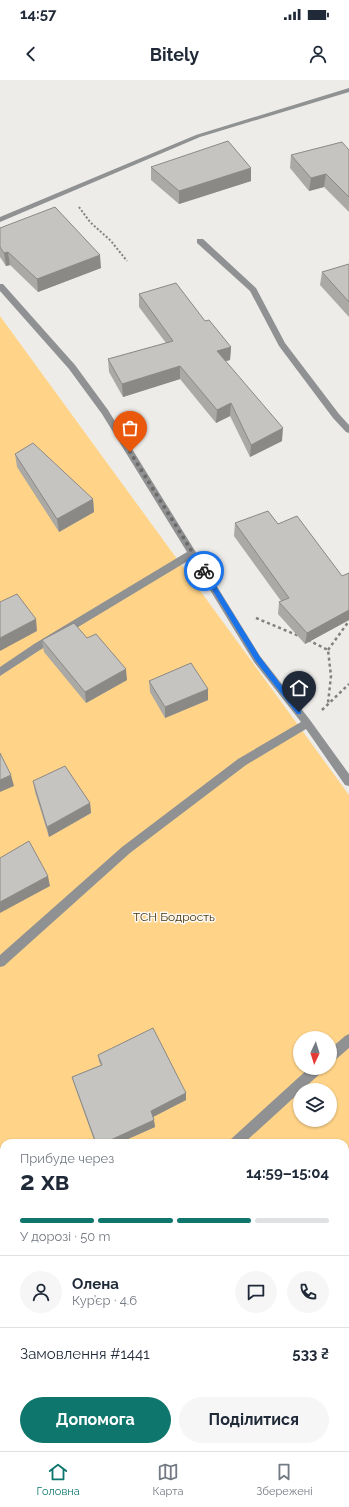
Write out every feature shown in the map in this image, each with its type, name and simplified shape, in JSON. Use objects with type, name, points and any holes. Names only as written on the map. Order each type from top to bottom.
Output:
[{"type":"street","points":[[0,220],[198,136],[349,90]]},
{"type":"street","points":[[200,241],[253,290],[282,344],[336,416],[349,430]]},
{"type":"street","points":[[0,286],[72,368],[106,412],[257,659],[307,723],[349,782]]},
{"type":"street","points":[[0,672],[37,647],[193,553]]},
{"type":"street","points":[[0,962],[126,850],[242,762],[307,723]]},
{"type":"street","points":[[337,1051],[349,1040]]},
{"type":"street","points":[[239,1139],[310,1075]]},
{"type":"path","points":[[77,187],[79,207],[90,222],[111,241],[127,261]]},
{"type":"path","points":[[253,616],[328,650]]},
{"type":"path","points":[[328,703],[331,676],[328,650],[349,621]]},
{"type":"path","points":[[307,723],[349,684]]},
{"type":"green space","name":"ТСН Бодрость","points":[[0,316],[349,795],[349,1139],[0,1139]]},
{"type":"building","points":[[228,141],[251,168],[179,191],[151,167]]},
{"type":"building","points":[[342,142],[349,150],[349,197],[326,174],[311,178],[291,155]]},
{"type":"building","points":[[55,207],[100,255],[37,279],[8,252],[4,253],[0,247],[0,228]]},
{"type":"building","points":[[349,264],[349,302],[322,272]]},
{"type":"building","points":[[176,283],[205,321],[209,320],[231,347],[217,351],[283,428],[251,445],[231,403],[217,410],[180,366],[122,384],[108,359],[173,341],[139,294]]},
{"type":"building","points":[[33,443],[93,499],[57,519],[15,454]]},
{"type":"building","points":[[268,511],[278,524],[297,516],[342,576],[349,573],[349,610],[307,633],[279,602],[289,598],[235,523]]},
{"type":"building","points":[[17,594],[36,619],[0,638],[0,602]]},
{"type":"building","points":[[74,623],[87,638],[96,634],[126,669],[85,692],[42,640]]},
{"type":"building","points":[[191,663],[208,689],[165,707],[149,681]]},
{"type":"building","points":[[0,753],[11,775],[0,780]]},
{"type":"building","points":[[65,766],[90,803],[47,827],[33,781]]},
{"type":"building","points":[[29,841],[48,876],[0,902],[0,858]]},
{"type":"building","points":[[153,1028],[186,1093],[151,1111],[154,1120],[113,1139],[95,1139],[72,1077],[102,1065],[98,1055]]},
{"type":"way so far","points":[[130,452],[204,571]]},
{"type":"route","points":[[204,571],[257,659],[299,712]]}]
